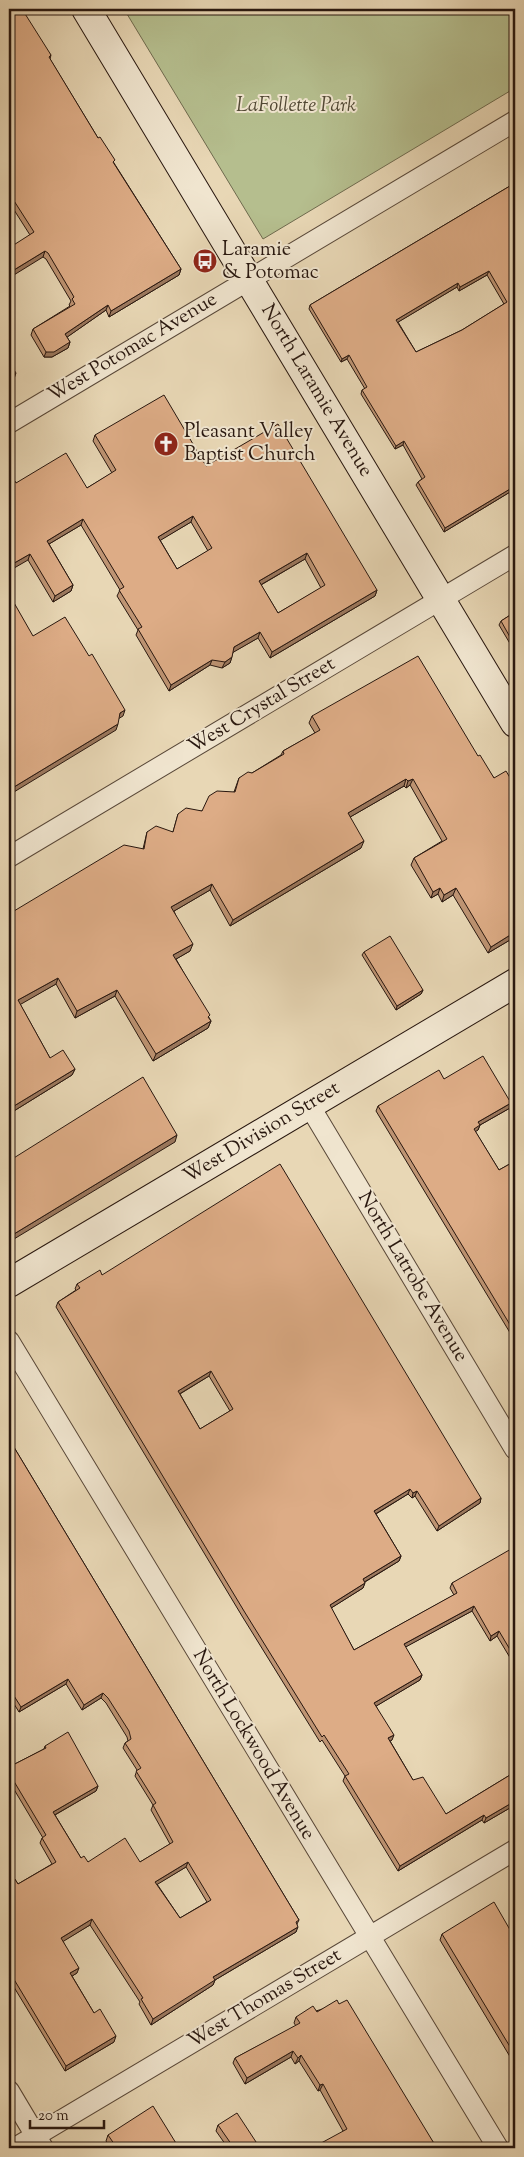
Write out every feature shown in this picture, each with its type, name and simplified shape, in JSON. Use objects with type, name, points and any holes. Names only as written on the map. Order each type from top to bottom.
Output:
[{"type":"street","name":"North Laramie Avenue","points":[[86,9],[515,722]]},
{"type":"street","name":"West Potomac Avenue","points":[[9,423],[515,121]]},
{"type":"street","name":"West Crystal Street","points":[[9,857],[515,555]]},
{"type":"street","name":"West Division Street","points":[[9,1283],[515,983]]},
{"type":"street","name":"North Latrobe Avenue","points":[[309,1105],[515,1449]]},
{"type":"street","name":"North Lockwood Avenue","points":[[9,1341],[498,2148]]},
{"type":"street","name":"West Thomas Street","points":[[15,2148],[39,2142],[370,1937],[515,1850]]},
{"type":"street","points":[[9,2091],[39,2142]]},
{"type":"green space","name":"LaFollette Park","points":[[124,9],[515,9],[515,88],[263,239]]},
{"type":"building","points":[[9,9],[22,9],[51,55],[49,57],[98,138],[100,137],[115,160],[113,162],[181,269],[111,311],[108,305],[65,334],[70,342],[54,352],[46,352],[33,329],[75,304],[72,299],[74,297],[45,251],[9,273],[9,248],[34,232],[9,193]]},
{"type":"building","points":[[515,183],[515,486],[445,528],[418,482],[425,477],[404,441],[396,446],[362,390],[367,387],[349,355],[342,359],[310,305]],"holes":[[[489,271],[507,302],[462,330],[416,352],[396,320],[458,283],[460,287]]]},
{"type":"building","points":[[9,362],[16,373],[9,377]]},
{"type":"building","points":[[164,395],[206,466],[278,424],[377,590],[272,652],[260,632],[234,647],[232,657],[225,662],[212,660],[171,685],[138,629],[142,627],[119,590],[124,587],[83,519],[47,541],[73,585],[55,596],[30,554],[9,566],[9,484],[15,481],[16,483],[66,453],[87,488],[116,470],[95,435]],"holes":[[[193,516],[212,548],[177,569],[158,537]],[[307,553],[325,585],[278,613],[259,581]]]},
{"type":"building","points":[[9,594],[33,636],[65,617],[89,656],[92,654],[125,710],[120,713],[118,724],[9,790]]},
{"type":"building","points":[[515,612],[515,646],[501,621]]},
{"type":"building","points":[[418,656],[478,756],[480,755],[494,778],[506,771],[515,786],[515,932],[491,947],[456,888],[444,895],[440,888],[433,892],[414,858],[447,839],[413,779],[408,781],[406,779],[348,813],[364,841],[233,920],[212,884],[171,907],[193,944],[173,955],[210,1015],[208,1017],[211,1021],[156,1054],[117,990],[77,1011],[58,978],[18,1000],[50,1058],[63,1050],[75,1069],[9,1109],[9,914],[124,845],[144,849],[147,832],[156,826],[173,832],[178,814],[186,808],[202,811],[209,796],[217,791],[235,792],[239,778],[248,772],[252,773],[284,754],[283,751],[320,730],[312,716]]},
{"type":"building","points":[[390,936],[423,990],[397,1006],[364,952]]},
{"type":"building","points":[[483,1056],[511,1103],[478,1122],[480,1125],[474,1129],[499,1170],[515,1161],[515,1197],[513,1199],[515,1203],[515,1333],[378,1106],[439,1070],[444,1079]]},
{"type":"building","points":[[143,1077],[177,1135],[9,1237],[9,1161]]},
{"type":"building","points":[[280,1164],[481,1498],[439,1526],[417,1491],[413,1493],[410,1489],[374,1511],[401,1556],[363,1579],[365,1583],[330,1605],[354,1650],[457,1593],[452,1583],[511,1549],[515,1557],[515,1658],[499,1631],[491,1636],[474,1606],[404,1644],[422,1675],[374,1703],[394,1735],[388,1738],[413,1780],[423,1777],[446,1814],[515,1772],[515,1801],[486,1818],[484,1815],[400,1866],[345,1776],[349,1774],[324,1735],[322,1737],[244,1611],[58,1302],[80,1288],[77,1284],[100,1270],[102,1275]],"holes":[[[211,1371],[233,1409],[200,1429],[178,1391]]]},
{"type":"building","points":[[9,1439],[299,1920],[296,1922],[298,1927],[213,1977],[215,1980],[153,2019],[141,1999],[143,1998],[92,1919],[61,1938],[79,1968],[70,1973],[94,2013],[100,2009],[116,2036],[66,2066],[9,1971],[9,1870],[18,1884],[56,1862],[42,1838],[46,1835],[9,1773],[9,1767],[46,1748],[45,1746],[68,1732],[98,1786],[53,1812],[81,1858],[84,1856],[88,1862],[125,1838],[140,1862],[173,1842],[153,1805],[156,1803],[136,1771],[141,1768],[125,1743],[131,1739],[129,1731],[103,1693],[84,1705],[68,1679],[21,1707],[9,1688]],"holes":[[[188,1862],[211,1900],[180,1918],[155,1882]]]},
{"type":"building","points":[[494,1902],[513,1935],[515,1934],[515,2055],[442,1934]]},
{"type":"building","points":[[337,2000],[339,2004],[347,2000],[435,2145],[431,2148],[312,2148],[347,2129],[323,2084],[320,2085],[301,2055],[298,2058],[293,2051],[247,2078],[235,2058],[300,2023],[296,2017],[313,2006],[317,2012]]},
{"type":"building","points":[[153,2106],[179,2148],[117,2148],[108,2135]]},
{"type":"building","points":[[237,2113],[260,2148],[234,2148],[218,2125]]},
{"type":"place","name":"Laramie & Potomac","points":[[205,261]]},
{"type":"place","name":"Pleasant Valley Baptist Church","points":[[166,444]]}]
